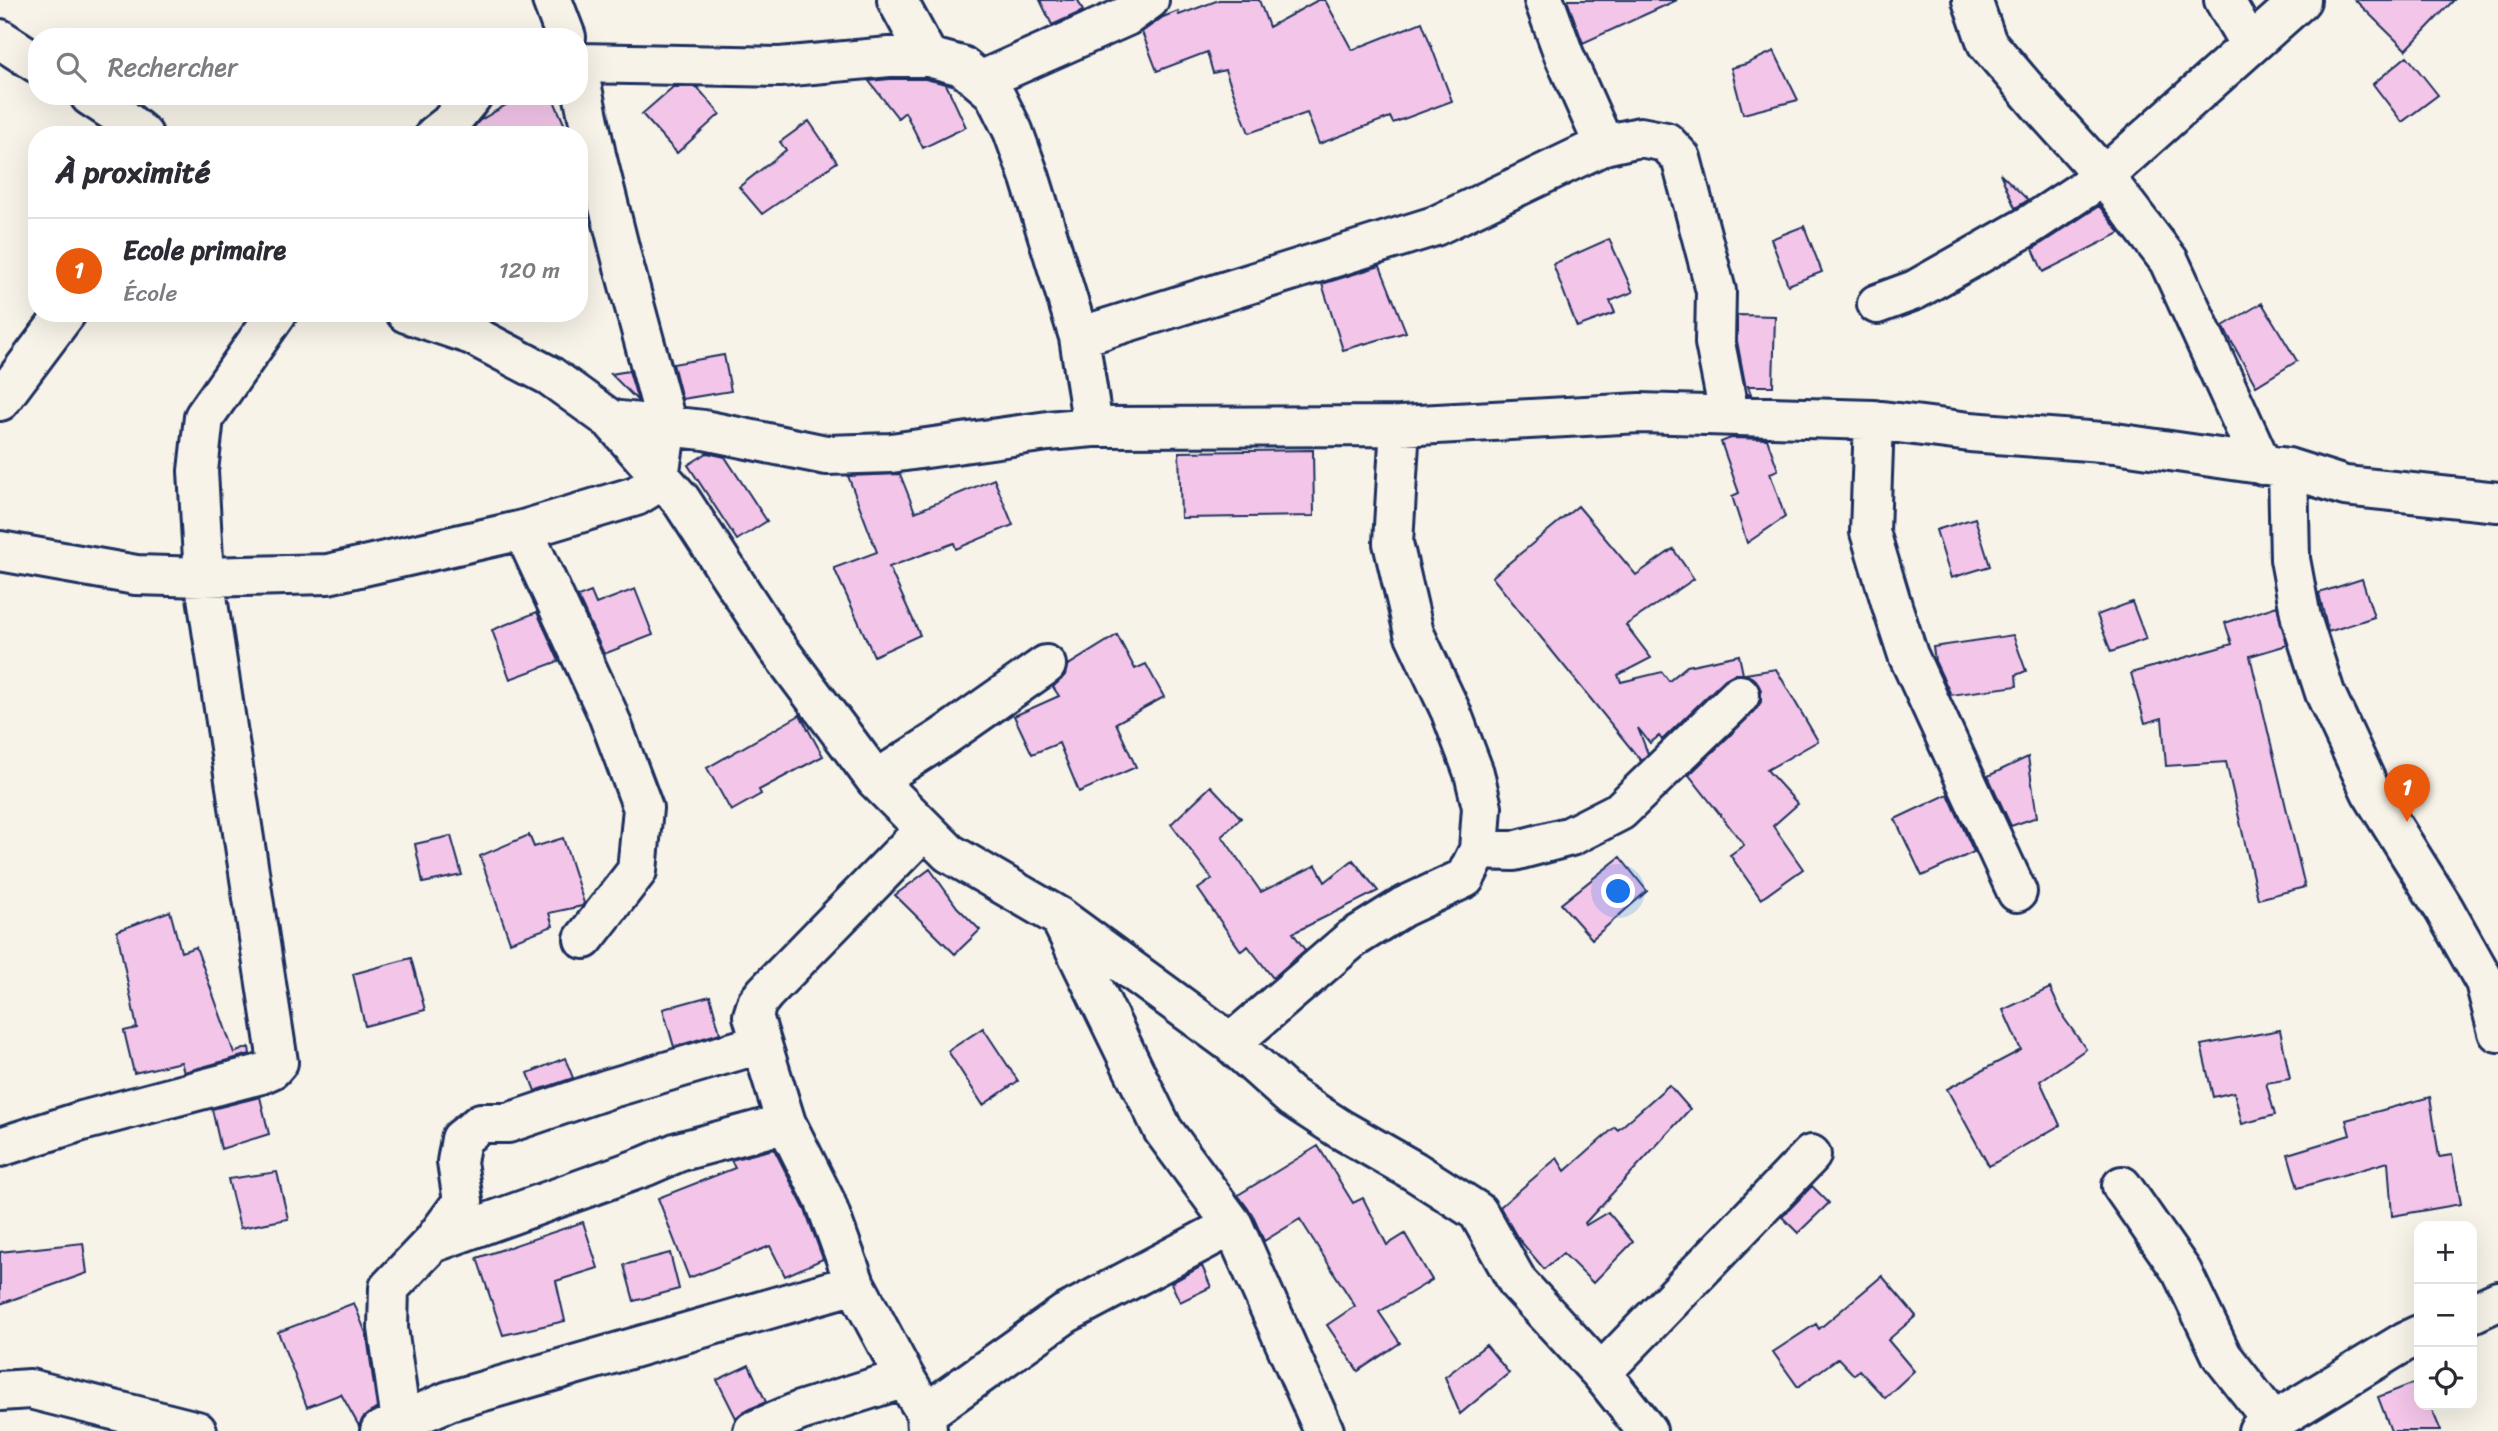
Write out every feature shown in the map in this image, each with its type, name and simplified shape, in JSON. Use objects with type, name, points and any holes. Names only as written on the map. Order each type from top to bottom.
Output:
[{"type":"street","points":[[897,0],[928,57]]},
{"type":"street","points":[[980,81],[1127,16],[1149,0]]},
{"type":"street","points":[[1544,0],[1564,55],[1604,145]]},
{"type":"street","points":[[1972,0],[1987,43],[2104,176],[2169,261],[2275,467],[2301,618],[2325,694],[2371,792],[2491,982],[2498,1032]]},
{"type":"street","points":[[2224,0],[2250,45]]},
{"type":"street","points":[[1877,304],[1927,284],[2030,225],[2104,176],[2301,0]]},
{"type":"street","points":[[588,38],[780,67],[889,57],[928,57],[962,66],[994,93],[1013,131],[1079,337],[1093,427]]},
{"type":"street","points":[[0,39],[28,57]]},
{"type":"street","points":[[104,105],[132,126]]},
{"type":"street","points":[[446,126],[465,105]]},
{"type":"street","points":[[0,551],[136,575],[204,577],[328,574],[523,530],[636,496],[649,488],[659,476],[667,426],[612,219],[586,105]]},
{"type":"street","points":[[1079,337],[1435,226],[1604,145],[1640,137],[1666,142],[1681,158],[1716,291],[1715,342],[1729,414]]},
{"type":"street","points":[[0,401],[59,322]]},
{"type":"street","points":[[0,1147],[82,1121],[261,1074],[272,1069],[278,1062],[204,577],[198,471],[204,417],[272,322]]},
{"type":"street","points":[[433,322],[472,335],[550,376],[611,420],[681,500],[776,646],[876,780],[949,853],[1059,917],[1231,1043],[1291,1097],[1478,1212],[1518,1283],[1601,1373],[1647,1431]]},
{"type":"street","points":[[611,420],[704,430],[826,455],[891,453],[1048,430],[1093,427],[1400,426],[1640,413],[1874,420],[1969,432],[2115,443],[2275,467],[2345,486],[2498,502]]},
{"type":"street","points":[[1874,420],[1870,532],[1893,609],[1908,655],[2017,892]]},
{"type":"street","points":[[1231,1043],[1352,939],[1403,907],[1465,878],[1479,850],[1482,807],[1474,773],[1451,712],[1414,633],[1393,543],[1400,426]]},
{"type":"street","points":[[523,530],[607,712],[643,808],[636,871],[584,939]]},
{"type":"street","points":[[876,780],[942,738],[1046,665]]},
{"type":"street","points":[[1479,850],[1514,851],[1571,836],[1620,811],[1740,695]]},
{"type":"street","points":[[925,829],[757,1003],[753,1016],[786,1123],[825,1201],[855,1284],[926,1422],[1065,1314],[1233,1225]]},
{"type":"street","points":[[1059,917],[1163,1130],[1233,1225],[1324,1431]]},
{"type":"street","points":[[761,1044],[608,1088],[508,1123],[481,1124],[461,1139],[457,1162],[463,1201],[432,1243],[389,1288],[390,1427],[449,1401],[855,1284]]},
{"type":"street","points":[[432,1243],[678,1152],[786,1123]]},
{"type":"street","points":[[1601,1373],[1811,1155]]},
{"type":"street","points":[[2122,1186],[2182,1272],[2222,1356],[2265,1426],[2414,1337]]},
{"type":"street","points":[[2477,1311],[2498,1301]]},
{"type":"street","points":[[753,1431],[800,1411],[905,1378]]},
{"type":"street","points":[[0,1391],[30,1389],[197,1431]]},
{"type":"building","points":[[1040,0],[1078,0],[1083,11],[1052,25]]},
{"type":"building","points":[[1219,0],[1259,0],[1269,27],[1318,0],[1325,0],[1352,50],[1422,22],[1452,101],[1393,123],[1390,117],[1319,144],[1307,113],[1249,133],[1225,70],[1213,73],[1207,52],[1157,71],[1142,32],[1163,17],[1178,11],[1179,15]]},
{"type":"building","points":[[1567,0],[1677,0],[1583,43]]},
{"type":"building","points":[[2355,0],[2454,0],[2406,50]]},
{"type":"building","points":[[1774,51],[1798,100],[1743,114],[1731,68]]},
{"type":"building","points":[[2407,56],[2438,95],[2402,122],[2373,84]]},
{"type":"building","points":[[925,79],[946,84],[966,127],[923,148],[905,112],[898,118],[869,81]]},
{"type":"building","points":[[673,87],[697,87],[720,114],[677,153],[642,114]]},
{"type":"building","points":[[506,105],[556,105],[565,126],[475,126]]},
{"type":"building","points":[[809,121],[837,162],[762,214],[739,187],[786,150],[780,142]]},
{"type":"building","points":[[2000,173],[2028,200],[2015,208]]},
{"type":"building","points":[[2099,206],[2120,233],[2043,272],[2033,249]]},
{"type":"building","points":[[1804,226],[1822,272],[1788,285],[1771,239]]},
{"type":"building","points":[[1609,239],[1633,292],[1610,301],[1615,313],[1577,327],[1553,264]]},
{"type":"building","points":[[1380,266],[1406,332],[1343,350],[1322,284]]},
{"type":"building","points":[[2262,303],[2297,361],[2256,386],[2223,326]]},
{"type":"building","points":[[1737,315],[1775,316],[1773,386],[1748,386],[1751,394],[1747,394],[1737,341]]},
{"type":"building","points":[[724,355],[731,391],[682,399],[673,364]]},
{"type":"building","points":[[629,371],[638,401],[611,374]]},
{"type":"building","points":[[1731,438],[1767,439],[1778,470],[1770,473],[1785,517],[1747,543],[1732,496],[1739,493],[1721,442]]},
{"type":"building","points":[[1313,450],[1314,516],[1181,518],[1179,452]]},
{"type":"building","points":[[707,453],[725,457],[767,521],[737,540],[688,465]]},
{"type":"building","points":[[900,474],[915,512],[994,479],[1013,525],[956,549],[954,543],[889,567],[920,635],[874,656],[834,568],[877,552],[848,476]]},
{"type":"building","points":[[1578,506],[1636,575],[1673,549],[1694,579],[1626,625],[1651,658],[1618,675],[1621,682],[1662,672],[1669,681],[1687,666],[1739,655],[1743,674],[1734,674],[1725,679],[1662,740],[1659,736],[1650,743],[1638,728],[1648,754],[1641,761],[1492,577]]},
{"type":"building","points":[[1975,518],[1990,566],[1951,578],[1936,530]]},
{"type":"building","points":[[2362,579],[2374,617],[2328,632],[2319,593]]},
{"type":"building","points":[[635,589],[653,635],[604,654],[578,597],[591,592],[596,604]]},
{"type":"building","points":[[2132,602],[2146,639],[2111,652],[2097,615]]},
{"type":"building","points":[[2277,606],[2287,645],[2250,656],[2305,887],[2258,899],[2226,762],[2166,766],[2162,718],[2145,723],[2131,673],[2232,644],[2225,623]]},
{"type":"building","points":[[537,612],[559,661],[510,679],[492,630]]},
{"type":"building","points":[[1117,635],[1135,669],[1146,664],[1164,697],[1116,723],[1136,767],[1079,792],[1059,743],[1032,754],[1014,716],[1059,696],[1053,687],[1065,675],[1067,666]]},
{"type":"building","points":[[2013,635],[2026,671],[2016,675],[2017,686],[1951,695],[1935,661],[1933,647]]},
{"type":"building","points":[[1776,669],[1818,741],[1767,770],[1798,804],[1773,826],[1803,869],[1761,899],[1730,855],[1744,845],[1689,775],[1761,702],[1761,690],[1756,680],[1745,674]]},
{"type":"building","points":[[800,715],[823,756],[759,790],[761,794],[731,811],[707,768]]},
{"type":"building","points":[[2028,757],[2037,817],[2011,826],[1988,776]]},
{"type":"building","points":[[1211,786],[1241,818],[1222,836],[1261,892],[1316,865],[1325,882],[1353,860],[1378,891],[1293,933],[1305,950],[1273,978],[1248,946],[1241,951],[1198,889],[1212,879],[1171,824]]},
{"type":"building","points":[[1948,794],[1974,852],[1922,876],[1895,819]]},
{"type":"building","points":[[529,835],[534,847],[563,838],[584,903],[582,906],[549,913],[553,926],[510,942],[480,856]]},
{"type":"building","points":[[451,836],[462,875],[423,883],[415,844]]},
{"type":"building","points":[[1620,857],[1647,891],[1592,939],[1561,904]]},
{"type":"building","points":[[930,869],[957,907],[980,930],[955,954],[895,895]]},
{"type":"building","points":[[170,911],[181,952],[196,947],[234,1053],[249,1047],[250,1054],[184,1072],[181,1062],[134,1073],[124,1031],[137,1028],[117,931]]},
{"type":"building","points":[[411,958],[425,1010],[365,1026],[353,974]]},
{"type":"building","points":[[2050,988],[2064,1018],[2086,1049],[2040,1081],[2060,1125],[1989,1166],[1947,1089],[2021,1050],[2003,1010]]},
{"type":"building","points":[[710,996],[720,1033],[674,1047],[663,1009]]},
{"type":"building","points":[[983,1028],[1018,1081],[983,1105],[948,1051]]},
{"type":"building","points":[[2280,1030],[2290,1079],[2266,1083],[2275,1115],[2242,1124],[2234,1092],[2213,1097],[2201,1045]]},
{"type":"building","points":[[565,1058],[573,1078],[535,1091],[528,1073]]},
{"type":"building","points":[[1669,1085],[1690,1109],[1585,1223],[1586,1225],[1608,1212],[1633,1242],[1593,1283],[1563,1253],[1544,1269],[1517,1237],[1500,1207],[1557,1158],[1565,1171],[1615,1127],[1618,1130]]},
{"type":"building","points":[[260,1097],[269,1134],[221,1149],[212,1109]]},
{"type":"building","points":[[2430,1097],[2439,1157],[2452,1155],[2461,1204],[2392,1216],[2388,1162],[2298,1188],[2288,1154],[2350,1135],[2346,1120]]},
{"type":"building","points":[[1318,1146],[1353,1203],[1363,1198],[1387,1245],[1405,1234],[1432,1280],[1379,1312],[1400,1343],[1358,1371],[1327,1325],[1355,1306],[1300,1219],[1264,1241],[1252,1214],[1238,1195]]},
{"type":"building","points":[[774,1149],[805,1210],[823,1259],[785,1276],[770,1246],[689,1278],[658,1198],[735,1168],[731,1160]]},
{"type":"building","points":[[277,1172],[288,1219],[240,1228],[228,1179]]},
{"type":"building","points":[[1812,1186],[1829,1203],[1798,1233],[1782,1217]]},
{"type":"building","points":[[583,1222],[598,1268],[556,1281],[565,1321],[503,1335],[477,1258]]},
{"type":"building","points":[[83,1243],[87,1273],[0,1304],[0,1252]]},
{"type":"building","points":[[670,1253],[679,1289],[634,1301],[624,1265]]},
{"type":"building","points":[[1202,1266],[1211,1287],[1180,1302],[1171,1283]]},
{"type":"building","points":[[1882,1276],[1916,1316],[1888,1340],[1914,1371],[1885,1398],[1859,1370],[1854,1375],[1838,1358],[1798,1387],[1773,1352],[1816,1324],[1819,1329]]},
{"type":"building","points":[[354,1303],[367,1336],[377,1408],[363,1418],[359,1426],[341,1394],[307,1407],[278,1332]]},
{"type":"building","points":[[1486,1345],[1509,1373],[1460,1414],[1445,1377]]},
{"type":"building","points":[[749,1365],[766,1402],[744,1411],[736,1418],[717,1380]]},
{"type":"building","points":[[2414,1383],[2414,1410],[2432,1410],[2441,1431],[2391,1431],[2378,1397]]},
{"type":"place","name":"Ecole primaire","points":[[2407,822]]}]
